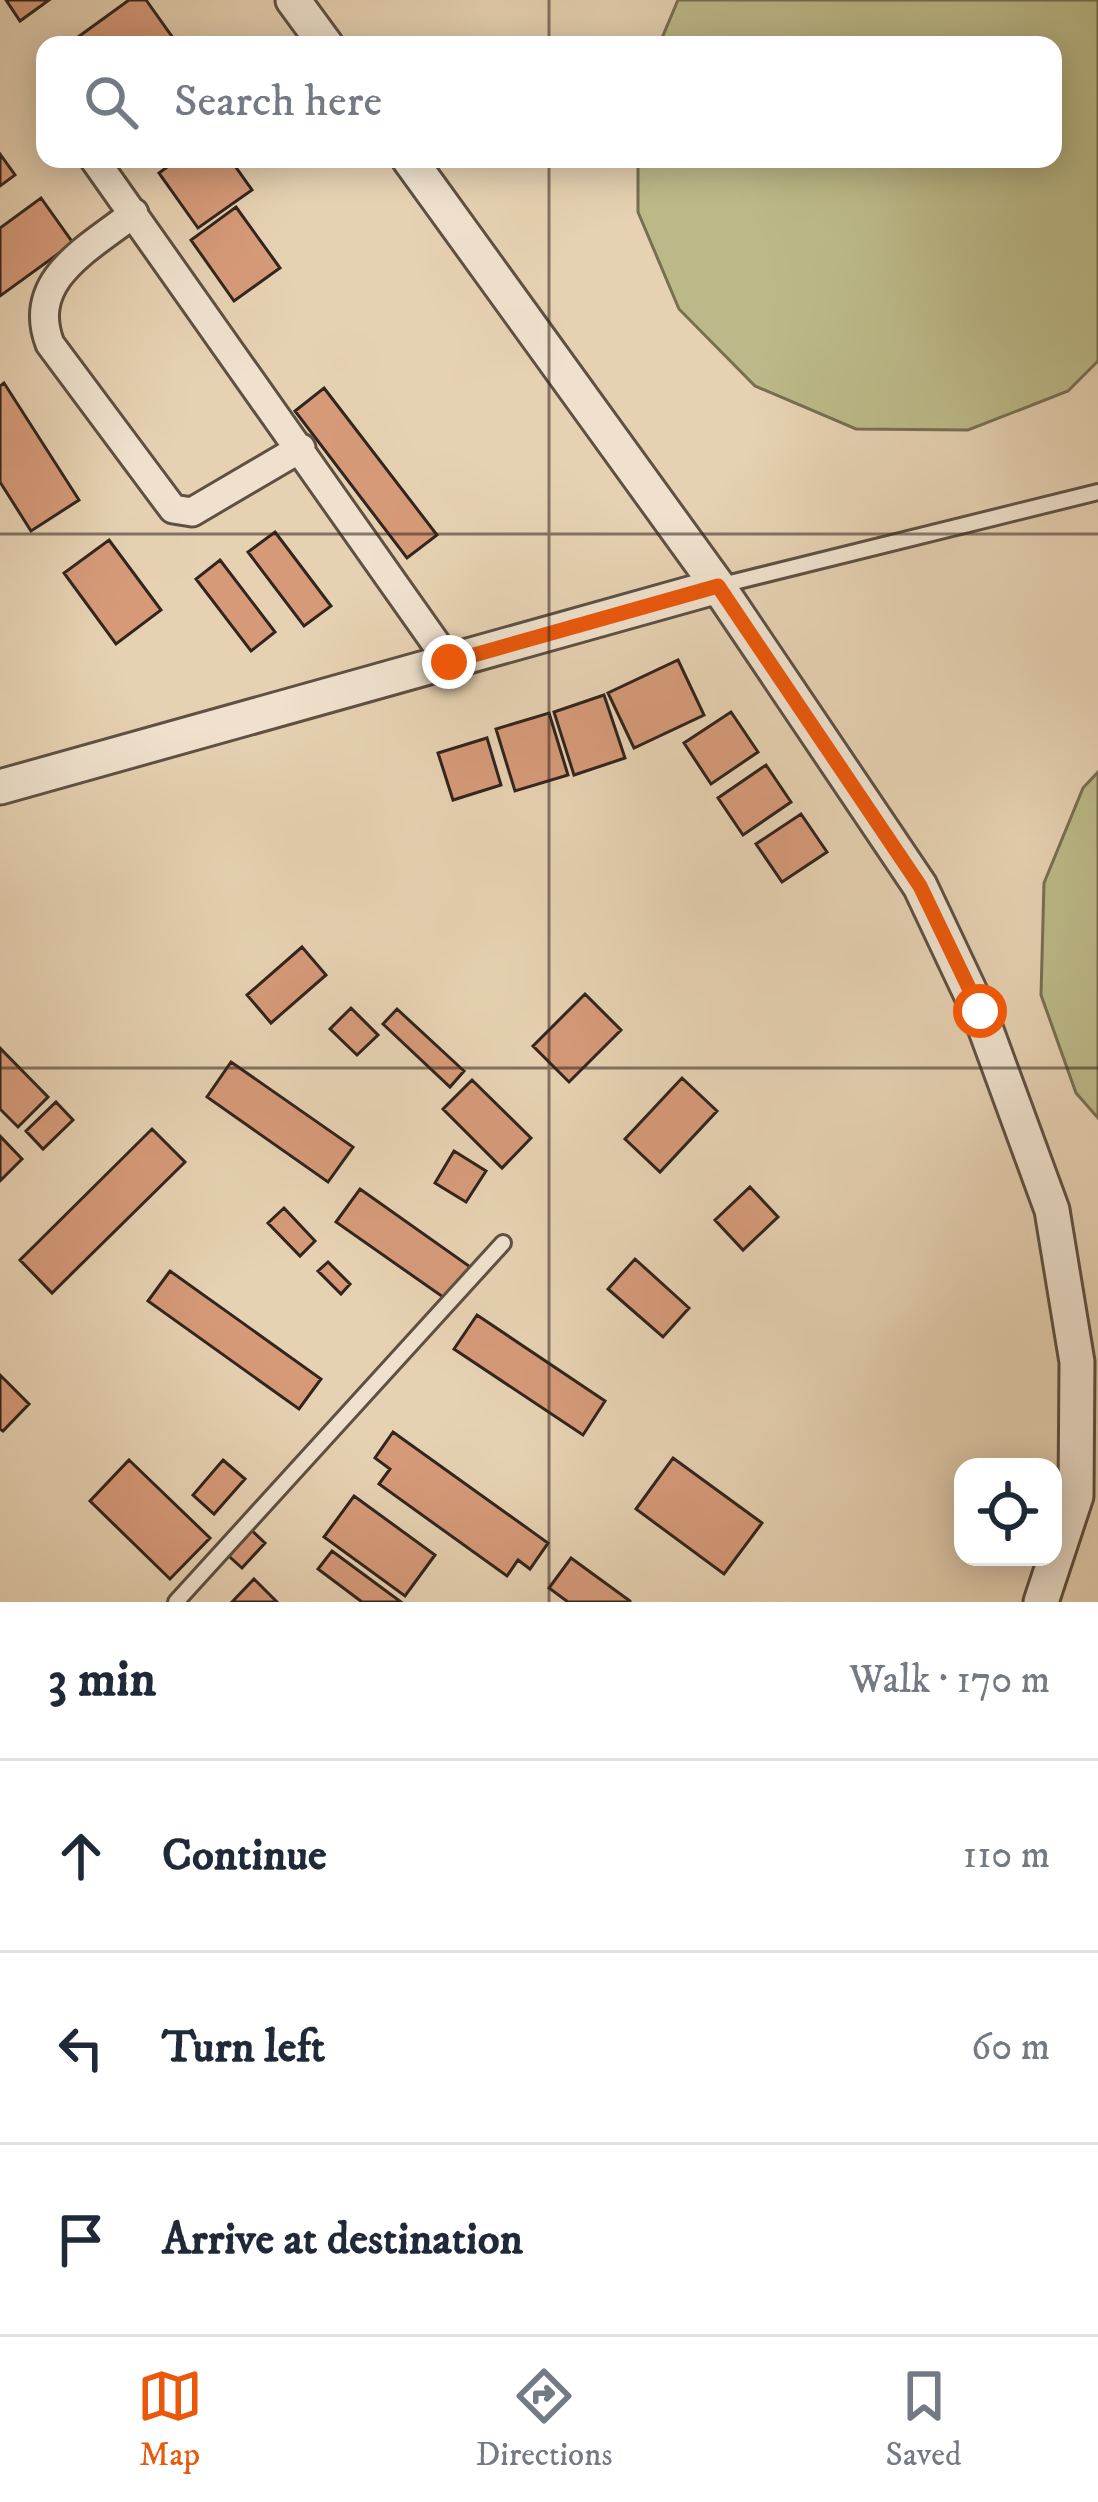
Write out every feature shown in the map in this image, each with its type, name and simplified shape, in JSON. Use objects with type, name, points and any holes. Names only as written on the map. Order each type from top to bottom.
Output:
[{"type":"street","points":[[293,0],[319,36]]},
{"type":"street","points":[[101,168],[449,662]]},
{"type":"street","points":[[416,168],[718,586],[920,886],[980,1011],[1052,1210],[1077,1362],[1087,1494],[1041,1602]]},
{"type":"street","points":[[134,213],[60,272],[41,321],[50,344],[173,509],[192,512],[301,448]]},
{"type":"street","points":[[0,787],[718,586]]},
{"type":"lane","points":[[718,586],[1098,492]]},
{"type":"lane","points":[[176,1602],[503,1243]]},
{"type":"shaded area","points":[[678,0],[1098,0],[1098,361],[1068,391],[968,430],[856,429],[755,386],[679,309],[638,212],[638,168],[1062,168],[1062,36],[663,36]]},
{"type":"shaded area","points":[[1098,772],[1098,1118],[1076,1093],[1041,995],[1044,883],[1083,788]]},
{"type":"building","points":[[6,0],[49,0],[20,21]]},
{"type":"building","points":[[129,0],[146,0],[172,36],[79,36]]},
{"type":"building","points":[[0,154],[15,175],[0,186]]},
{"type":"building","points":[[166,168],[236,168],[252,190],[198,228],[159,173]]},
{"type":"building","points":[[41,198],[73,243],[0,296],[0,228]]},
{"type":"building","points":[[236,207],[280,268],[234,301],[191,240]]},
{"type":"building","points":[[4,383],[79,500],[31,531],[0,482],[0,386]]},
{"type":"building","points":[[324,388],[437,535],[407,558],[295,411]]},
{"type":"building","points":[[275,532],[331,606],[304,626],[248,552]]},
{"type":"building","points":[[109,540],[161,610],[116,644],[64,573]]},
{"type":"building","points":[[220,560],[275,632],[251,651],[196,579]]},
{"type":"building","points":[[678,660],[704,715],[634,748],[608,693]]},
{"type":"building","points":[[604,695],[625,758],[574,775],[554,712]]},
{"type":"building","points":[[731,712],[758,752],[711,784],[684,743]]},
{"type":"building","points":[[549,713],[568,775],[515,791],[496,729]]},
{"type":"building","points":[[487,738],[501,785],[453,800],[438,753]]},
{"type":"building","points":[[766,765],[791,802],[743,835],[718,798]]},
{"type":"building","points":[[801,814],[827,852],[782,882],[756,844]]},
{"type":"building","points":[[302,947],[326,975],[271,1023],[247,995]]},
{"type":"building","points":[[585,994],[621,1030],[569,1082],[533,1046]]},
{"type":"building","points":[[351,1008],[378,1035],[357,1055],[330,1029]]},
{"type":"building","points":[[397,1009],[464,1071],[450,1087],[383,1024]]},
{"type":"building","points":[[0,1048],[48,1097],[18,1127],[0,1109]]},
{"type":"building","points":[[231,1062],[353,1147],[328,1182],[207,1097]]},
{"type":"building","points":[[682,1078],[717,1111],[660,1172],[625,1139]]},
{"type":"building","points":[[472,1080],[531,1138],[502,1168],[443,1109]]},
{"type":"building","points":[[56,1102],[73,1120],[43,1149],[26,1131]]},
{"type":"building","points":[[152,1129],[185,1162],[52,1293],[20,1260]]},
{"type":"building","points":[[0,1136],[22,1159],[0,1181]]},
{"type":"building","points":[[454,1151],[486,1171],[466,1202],[435,1183]]},
{"type":"building","points":[[750,1187],[778,1217],[743,1250],[715,1220]]},
{"type":"building","points":[[360,1189],[476,1271],[453,1304],[336,1222]]},
{"type":"building","points":[[284,1208],[315,1241],[300,1256],[268,1223]]},
{"type":"building","points":[[635,1259],[689,1308],[663,1337],[608,1289]]},
{"type":"building","points":[[328,1262],[350,1284],[341,1294],[318,1271]]},
{"type":"building","points":[[170,1271],[321,1379],[299,1409],[148,1301]]},
{"type":"building","points":[[477,1315],[605,1401],[583,1435],[454,1349]]},
{"type":"building","points":[[0,1375],[29,1404],[3,1431],[0,1429]]},
{"type":"building","points":[[393,1432],[548,1543],[530,1569],[518,1560],[507,1576],[379,1484],[390,1469],[375,1458]]},
{"type":"building","points":[[673,1458],[762,1523],[724,1574],[636,1509]]},
{"type":"building","points":[[129,1460],[210,1538],[170,1579],[90,1501]]},
{"type":"building","points":[[223,1460],[245,1479],[214,1514],[193,1495]]},
{"type":"building","points":[[354,1496],[435,1555],[405,1596],[324,1537]]},
{"type":"building","points":[[246,1525],[265,1543],[242,1568],[222,1550]]},
{"type":"building","points":[[332,1551],[401,1602],[362,1602],[318,1569]]},
{"type":"building","points":[[571,1558],[630,1602],[568,1602],[549,1588]]},
{"type":"building","points":[[254,1579],[277,1602],[232,1602]]},
{"type":"route","points":[[449,662],[718,586],[920,886],[980,1011]]}]
